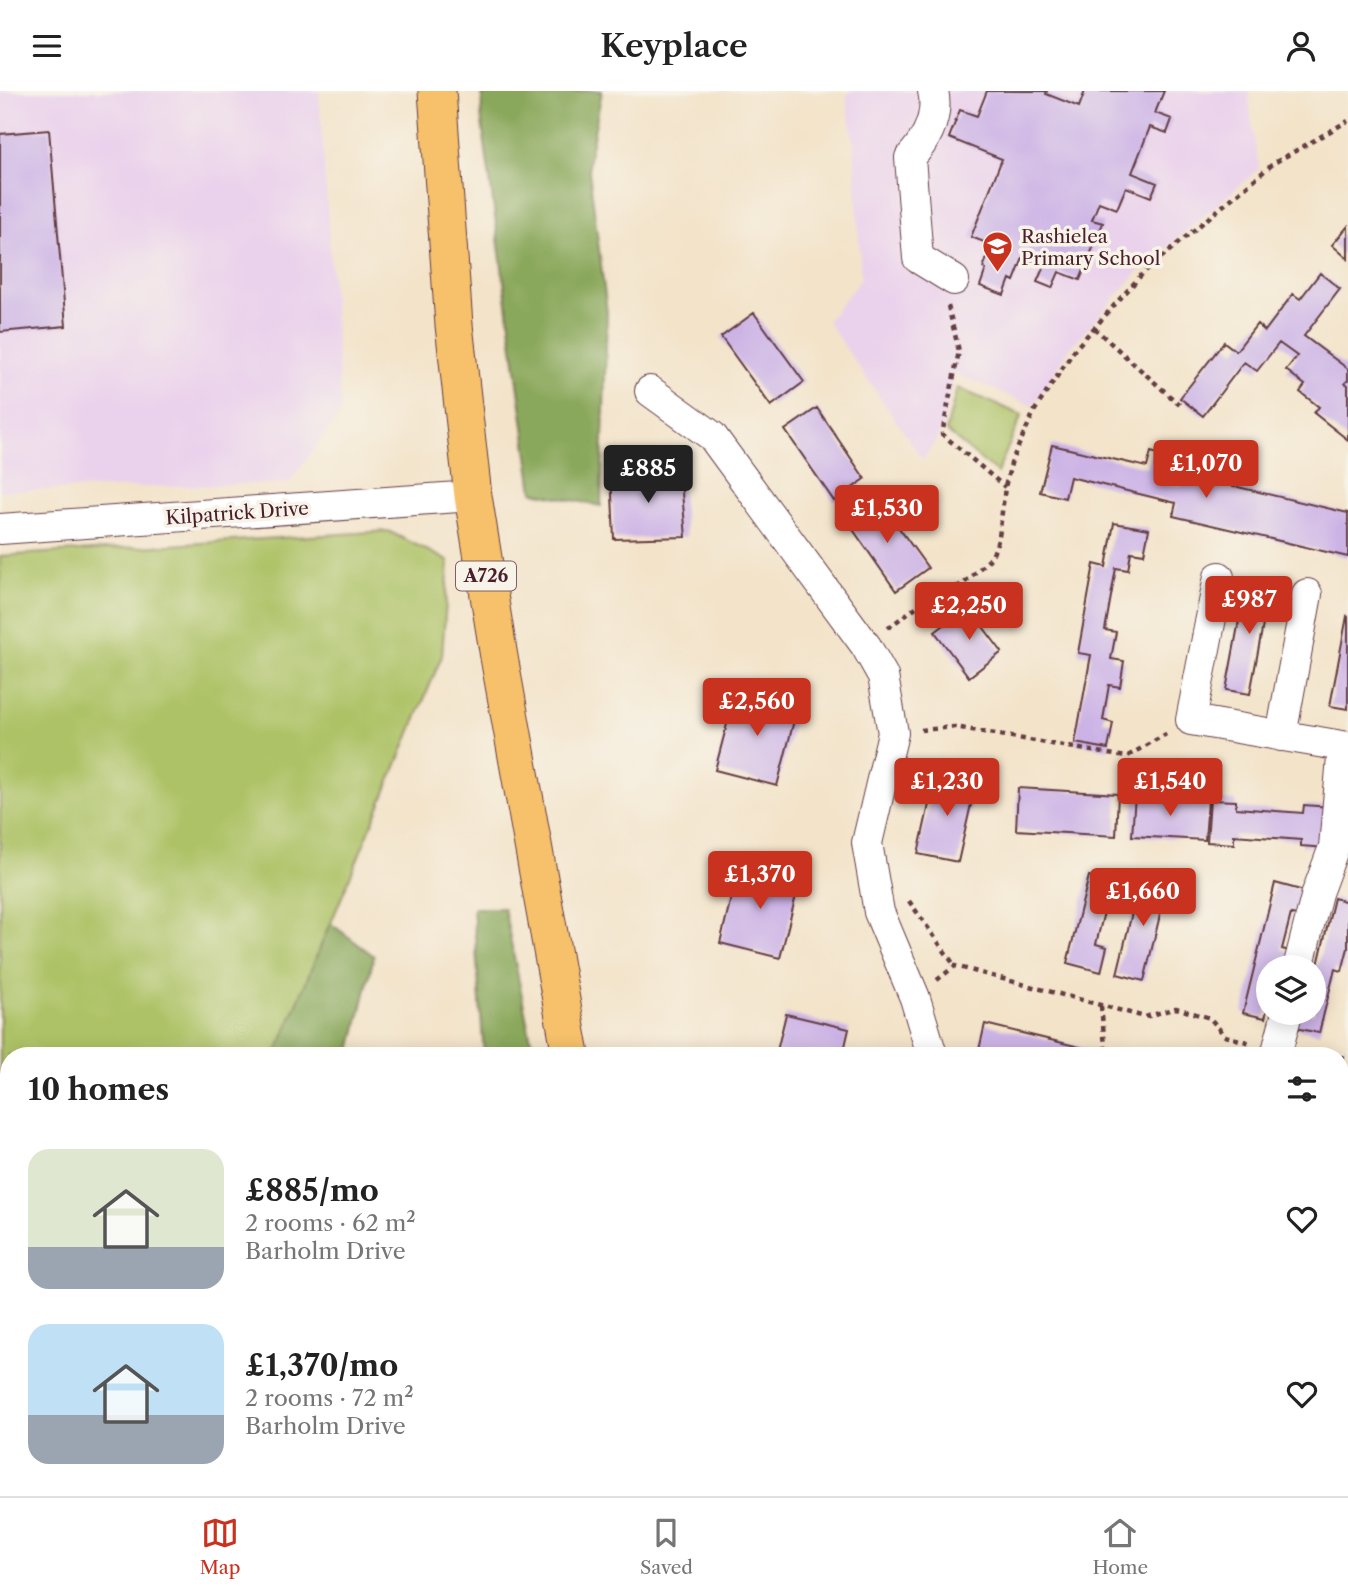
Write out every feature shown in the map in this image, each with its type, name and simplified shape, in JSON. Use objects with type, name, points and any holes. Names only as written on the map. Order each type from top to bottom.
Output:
[{"type":"main road","name":"A726","points":[[437,91],[454,325],[473,496],[499,657],[570,1047]]},
{"type":"street","points":[[933,91],[936,104],[930,126],[922,144],[910,158],[918,258],[954,280]]},
{"type":"street","points":[[650,391],[712,436],[866,646],[883,676],[893,733],[867,843],[879,912],[915,998],[930,1047]]},
{"type":"street","name":"Kilpatrick Drive","points":[[0,529],[473,496]]},
{"type":"street","points":[[1219,577],[1191,720],[1346,747],[1334,847],[1317,893],[1301,955]]},
{"type":"street","points":[[1281,736],[1307,594]]},
{"type":"street","points":[[1278,1047],[1284,1025]]},
{"type":"path","points":[[866,646],[923,601],[963,585],[992,557],[999,537],[1005,487],[1013,460],[1035,410],[1075,349],[1144,272],[1274,163],[1348,121]]},
{"type":"path","points":[[954,280],[946,300],[959,351],[942,433],[1005,487]]},
{"type":"path","points":[[1094,328],[1182,407]]},
{"type":"path","points":[[893,733],[955,727],[1126,757],[1191,720]]},
{"type":"path","points":[[876,897],[902,891],[955,966],[1146,1017],[1176,1008],[1210,1018],[1225,1037],[1260,1047]]},
{"type":"path","points":[[915,998],[955,966]]},
{"type":"path","points":[[1101,1006],[1105,1047]]},
{"type":"shaded area","points":[[0,91],[319,91],[341,412],[289,483],[0,491]]},
{"type":"shaded area","name":"Rashielea Primary School","points":[[851,91],[1249,91],[1259,169],[1140,270],[1070,348],[1036,402],[1030,405],[955,373],[942,430],[923,460],[827,321],[861,279],[854,143],[846,96]]},
{"type":"green space","points":[[483,91],[602,91],[588,163],[607,312],[601,506],[533,492],[481,115]]},
{"type":"green space","points":[[957,388],[1022,415],[997,473],[946,431]]},
{"type":"green space","points":[[388,531],[449,561],[442,656],[279,1047],[0,1047],[0,556]]},
{"type":"green space","points":[[473,908],[504,908],[532,1047],[483,1047]]},
{"type":"green space","points":[[330,923],[374,956],[352,1047],[279,1047]]},
{"type":"building","points":[[987,91],[1047,91],[1046,94],[1079,107],[1085,91],[1164,91],[1155,113],[1172,119],[1167,133],[1150,127],[1132,173],[1157,183],[1151,197],[1126,187],[1117,209],[1099,202],[1092,220],[1103,223],[1080,280],[1059,272],[1052,288],[1037,282],[1044,266],[1023,258],[1014,281],[1010,279],[1004,295],[980,286],[986,269],[983,268],[992,245],[971,237],[1002,159],[949,138],[960,110],[977,116]]},
{"type":"building","points":[[49,130],[66,326],[0,332],[0,134]]},
{"type":"building","points":[[1348,226],[1348,259],[1332,245]]},
{"type":"building","points":[[1320,273],[1340,289],[1304,336],[1348,369],[1348,380],[1345,383],[1348,385],[1348,440],[1314,413],[1319,407],[1300,392],[1305,385],[1286,370],[1297,356],[1279,343],[1257,371],[1244,362],[1203,416],[1180,398],[1224,342],[1236,351],[1257,324],[1265,331],[1293,294],[1300,299]]},
{"type":"building","points":[[754,313],[804,382],[771,406],[721,337]]},
{"type":"building","points":[[817,408],[865,479],[834,501],[785,430]]},
{"type":"building","points":[[1052,445],[1147,467],[1151,452],[1169,457],[1163,482],[1181,486],[1183,474],[1348,513],[1348,557],[1173,516],[1176,503],[1070,477],[1065,498],[1040,492]]},
{"type":"building","points":[[680,470],[686,537],[614,539],[611,472]]},
{"type":"building","points":[[878,499],[928,568],[896,591],[847,521]]},
{"type":"building","points":[[1114,523],[1149,529],[1144,554],[1131,552],[1128,570],[1116,568],[1105,630],[1116,632],[1111,659],[1124,661],[1120,687],[1109,685],[1103,720],[1113,723],[1108,749],[1075,743],[1091,655],[1078,653],[1094,564],[1106,567]]},
{"type":"building","points":[[1247,578],[1271,582],[1250,694],[1226,690]]},
{"type":"building","points":[[968,607],[1002,652],[969,677],[935,632]]},
{"type":"building","points":[[1348,617],[1348,709],[1330,706]]},
{"type":"building","points":[[736,690],[798,705],[777,786],[715,770]]},
{"type":"building","points":[[936,773],[976,782],[958,862],[918,854]]},
{"type":"building","points":[[1018,788],[1118,794],[1116,836],[1016,830]]},
{"type":"building","points":[[1135,795],[1208,800],[1205,840],[1132,836]]},
{"type":"building","points":[[1210,800],[1236,801],[1236,808],[1303,813],[1304,805],[1330,807],[1327,848],[1301,846],[1301,840],[1234,835],[1234,844],[1207,842]]},
{"type":"building","points":[[739,865],[800,880],[780,958],[720,943]]},
{"type":"building","points":[[1089,876],[1122,884],[1116,910],[1105,908],[1096,944],[1107,947],[1101,972],[1067,963]]},
{"type":"building","points":[[1141,876],[1168,882],[1144,981],[1117,974]]},
{"type":"building","points":[[1275,883],[1308,892],[1302,916],[1291,914],[1282,949],[1293,952],[1292,955],[1257,955]]},
{"type":"building","points":[[1334,898],[1348,902],[1348,948],[1342,971],[1335,969],[1326,1005],[1326,955],[1320,955]]},
{"type":"building","points":[[1256,960],[1256,1016],[1243,1013]]},
{"type":"building","points":[[786,1014],[849,1029],[845,1047],[778,1047]]},
{"type":"building","points":[[985,1024],[1079,1047],[980,1047]]},
{"type":"building","points":[[1292,1025],[1321,1025],[1319,1033]]},
{"type":"place","name":"Rashielea Primary School","points":[[998,274]]}]
